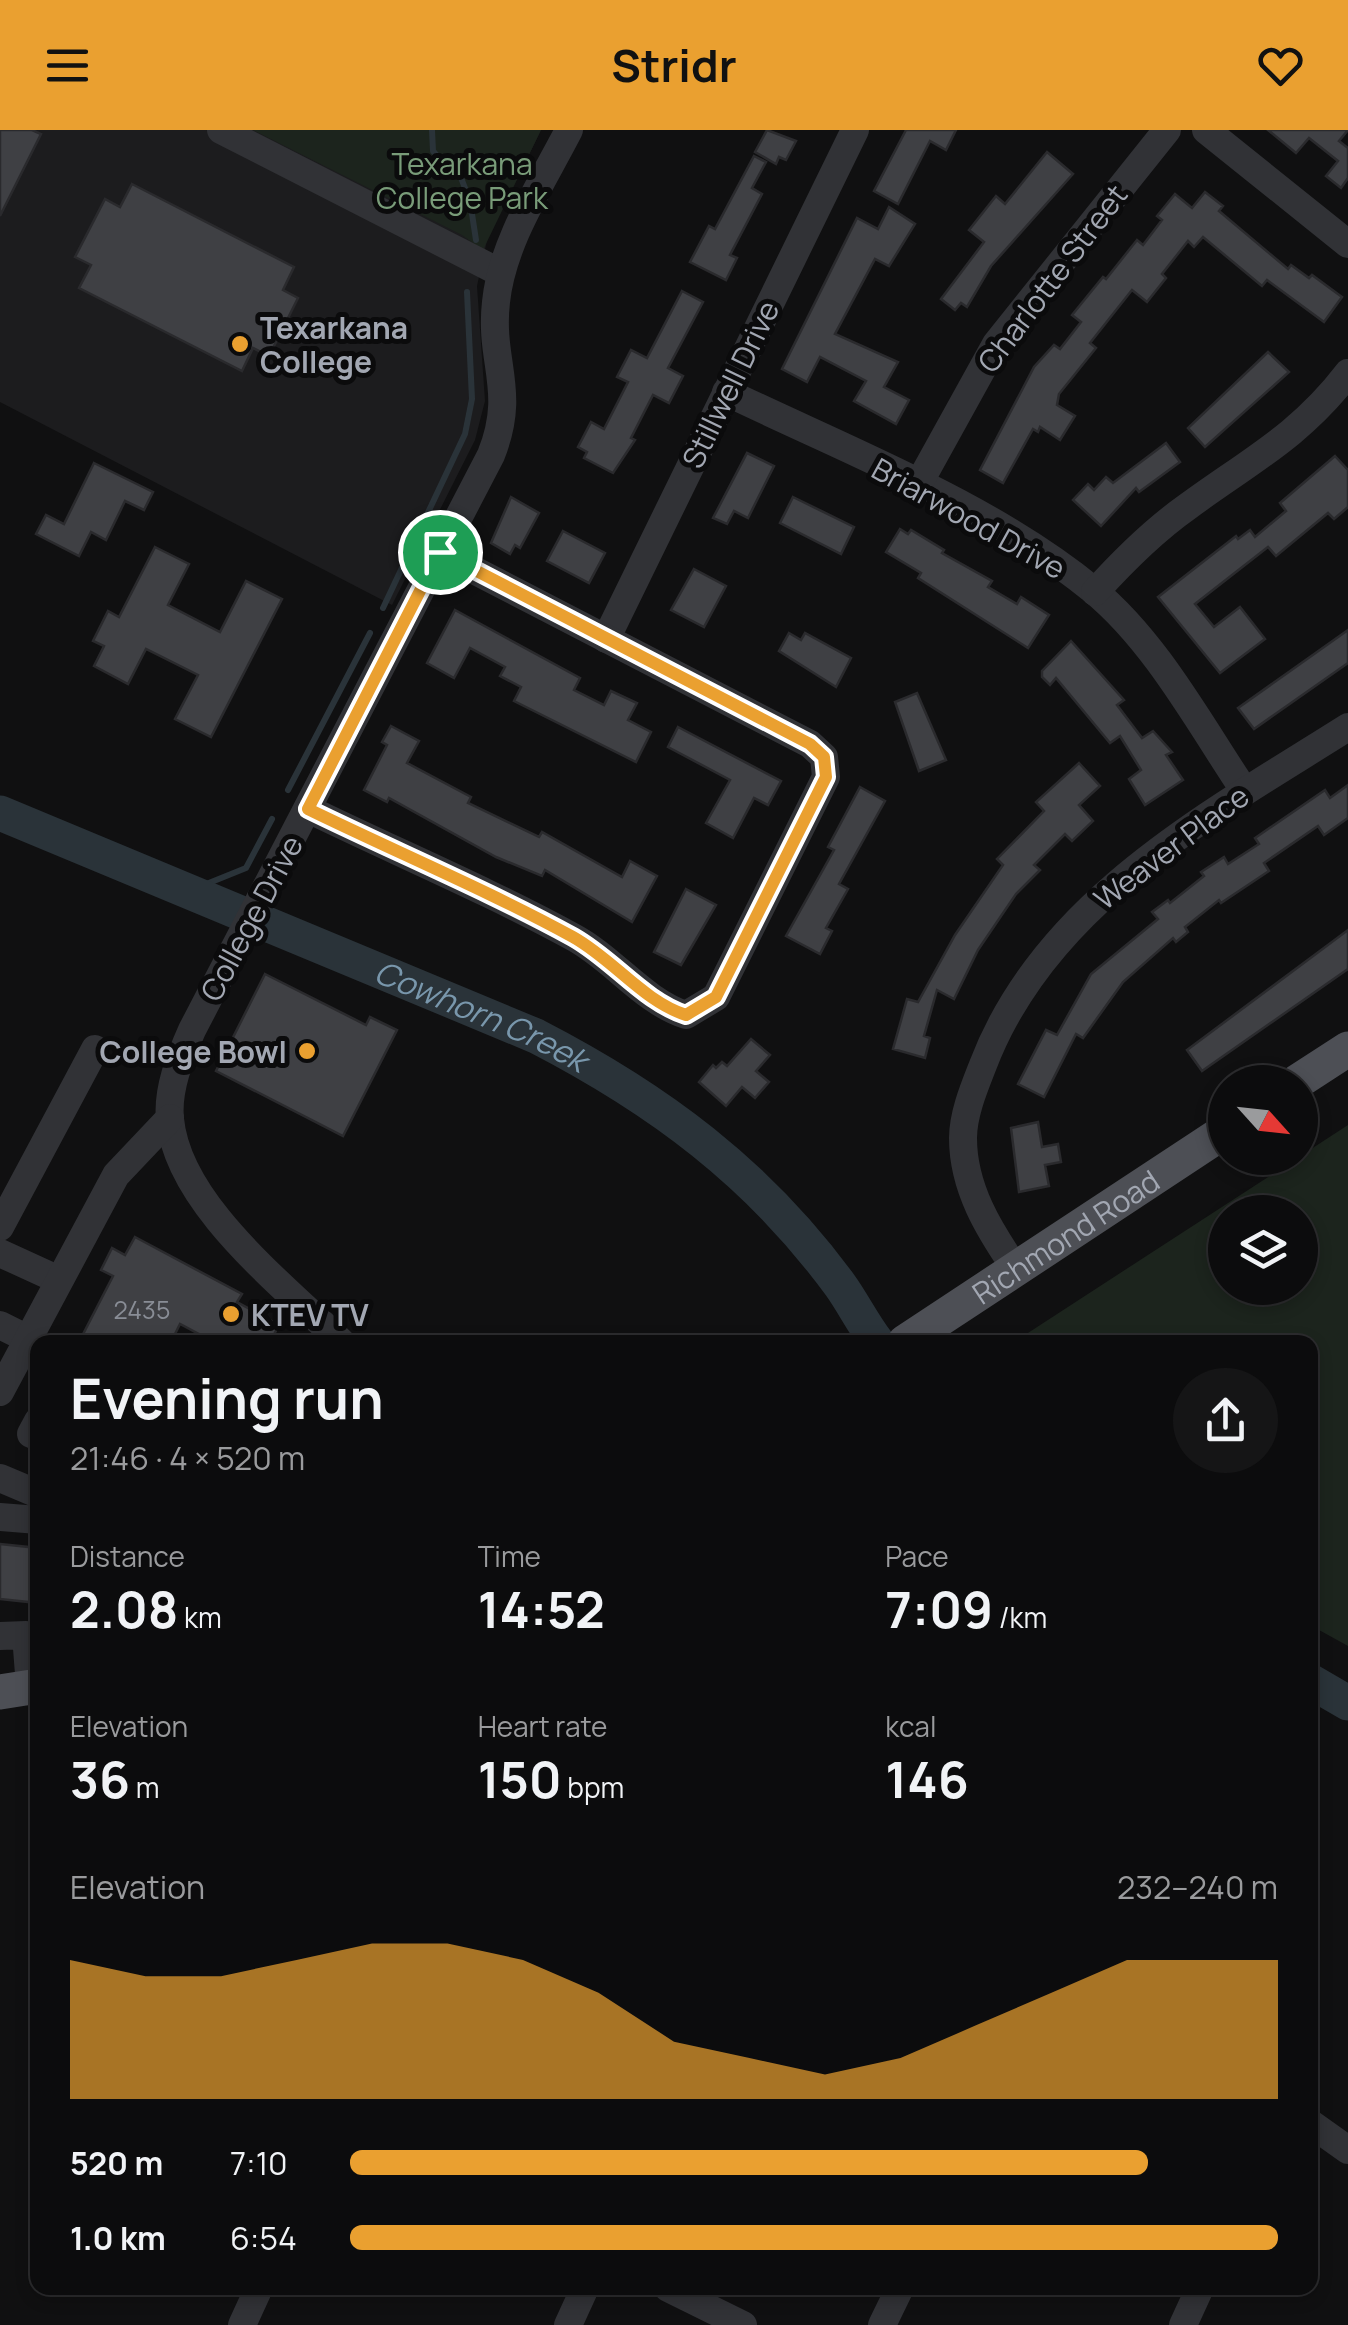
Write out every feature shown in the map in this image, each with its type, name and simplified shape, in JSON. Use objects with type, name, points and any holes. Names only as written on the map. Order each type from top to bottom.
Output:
[{"type":"main road","points":[[1318,1068],[1348,1049]]},
{"type":"main road","name":"Richmond Road","points":[[915,1335],[1208,1141]]},
{"type":"street","points":[[221,130],[501,273]]},
{"type":"street","name":"College Drive","points":[[334,1335],[214,1216],[183,1164],[170,1118],[180,1058],[504,423],[506,392],[496,326],[501,273],[569,130]]},
{"type":"street","name":"Stillwell Drive","points":[[606,638],[856,130]]},
{"type":"street","name":"Charlotte Street","points":[[918,485],[996,344],[1167,130]]},
{"type":"street","points":[[1206,130],[1348,244]]},
{"type":"street","points":[[1095,592],[1186,507],[1254,464],[1283,440],[1326,402],[1348,373]]},
{"type":"street","name":"Briarwood Drive","points":[[726,392],[918,485],[1031,546],[1095,592],[1139,639],[1244,790]]},
{"type":"street","points":[[308,809],[576,938],[630,976],[661,1007],[686,1015],[716,997],[826,777],[824,757],[810,744],[440,552]]},
{"type":"street","name":"Weaver Place","points":[[1016,1270],[985,1225],[968,1175],[963,1136],[988,1052],[1008,1010],[1098,898],[1244,790],[1348,726]]},
{"type":"street","points":[[0,1227],[96,1049]]},
{"type":"street","points":[[36,1335],[59,1280],[116,1174],[170,1118]]},
{"type":"street","points":[[0,1253],[59,1280]]},
{"type":"street","points":[[0,1325],[28,1353],[0,1392]]},
{"type":"street","points":[[0,1478],[30,1491]]},
{"type":"street","points":[[0,1517],[30,1519]]},
{"type":"street","points":[[21,1635],[22,1689]]},
{"type":"street","points":[[1318,2129],[1348,2150]]},
{"type":"street","points":[[242,2325],[256,2295]]},
{"type":"street","points":[[568,2325],[583,2295]]},
{"type":"street","points":[[682,2295],[743,2325]]},
{"type":"street","points":[[882,2325],[897,2295]]},
{"type":"street","points":[[1183,2325],[1197,2295]]},
{"type":"shaded area","name":"Texarkana College","points":[[0,130],[541,130],[487,240],[477,286],[485,401],[475,440],[392,605],[0,402]]},
{"type":"green space","name":"Texarkana College Park","points":[[253,130],[541,130],[483,250],[462,235]]},
{"type":"green space","points":[[1348,1125],[1348,1646],[1318,1629],[1318,1335],[1025,1335],[1208,1216],[1208,1305],[1318,1305],[1318,1195],[1240,1195],[1271,1175],[1318,1175],[1318,1144]]},
{"type":"building","points":[[0,130],[32,130],[41,134],[0,216]]},
{"type":"building","points":[[767,130],[796,141],[786,160],[779,157],[776,164],[755,152]]},
{"type":"building","points":[[906,130],[956,130],[946,150],[930,141],[898,204],[874,191]]},
{"type":"building","points":[[1268,130],[1348,130],[1339,141],[1348,148],[1348,178],[1341,188],[1326,176],[1338,161],[1309,138],[1296,153]]},
{"type":"building","points":[[1047,152],[1073,174],[991,266],[967,307],[961,303],[955,310],[941,299],[984,242],[969,230],[996,196],[1005,204]]},
{"type":"building","points":[[754,156],[766,162],[752,188],[762,194],[730,255],[737,258],[726,280],[690,262],[709,226],[715,229]]},
{"type":"building","points":[[132,184],[294,267],[283,290],[298,298],[269,356],[253,348],[242,371],[79,288],[91,265],[75,257],[105,199],[120,207]]},
{"type":"building","points":[[1205,192],[1223,206],[1219,211],[1288,269],[1291,265],[1309,278],[1312,275],[1342,297],[1324,322],[1267,280],[1262,286],[1203,237],[1194,247],[1188,241],[1162,274],[1166,278],[1147,302],[1132,290],[1090,343],[1096,348],[1059,394],[1057,405],[1075,416],[1060,440],[1040,427],[1038,432],[1033,429],[1003,483],[980,470],[1034,367],[1054,345],[1060,349],[1081,322],[1072,315],[1137,240],[1143,245],[1162,220],[1157,216],[1175,194],[1192,208]]},
{"type":"building","points":[[889,207],[915,224],[889,266],[875,259],[835,334],[898,362],[884,387],[909,400],[896,424],[854,401],[866,381],[820,357],[807,382],[782,369],[857,218],[878,229]]},
{"type":"building","points":[[682,291],[703,302],[668,368],[683,376],[669,403],[653,395],[631,438],[635,440],[613,473],[584,458],[587,452],[578,447],[591,422],[604,429],[628,382],[617,377],[631,350],[647,358]]},
{"type":"building","points":[[1268,352],[1289,372],[1205,447],[1188,428]]},
{"type":"building","points":[[1166,443],[1180,462],[1139,492],[1136,488],[1101,526],[1073,500],[1088,484],[1094,490],[1106,477],[1113,483]]},
{"type":"building","points":[[747,453],[774,466],[748,518],[734,511],[727,524],[713,518]]},
{"type":"building","points":[[1335,456],[1348,470],[1348,507],[1334,519],[1328,513],[1276,556],[1268,547],[1195,604],[1214,627],[1240,607],[1265,639],[1220,673],[1158,597],[1236,536],[1238,539],[1250,530],[1255,537],[1286,511],[1280,503]]},
{"type":"building","points":[[94,463],[153,492],[144,510],[125,501],[106,540],[91,532],[79,556],[36,534],[46,515],[64,524]]},
{"type":"building","points":[[511,497],[539,513],[520,548],[515,545],[510,554],[491,543]]},
{"type":"building","points":[[793,497],[854,527],[841,554],[780,523]]},
{"type":"building","points":[[900,529],[908,534],[911,530],[944,550],[942,553],[992,581],[988,587],[1017,604],[1021,597],[1049,615],[1028,648],[918,578],[921,573],[886,552]]},
{"type":"building","points":[[563,531],[605,553],[589,583],[547,561]]},
{"type":"building","points":[[155,547],[189,564],[168,605],[220,632],[246,581],[282,599],[211,737],[175,719],[198,675],[146,649],[128,684],[94,666],[104,646],[93,641],[108,611],[119,617]]},
{"type":"building","points":[[694,569],[726,586],[704,627],[671,610]]},
{"type":"building","points":[[455,610],[580,678],[574,690],[604,705],[611,691],[637,703],[628,720],[651,732],[636,762],[514,701],[521,687],[500,676],[505,667],[470,648],[454,678],[427,663]]},
{"type":"building","points":[[1348,630],[1348,663],[1254,729],[1238,708]]},
{"type":"building","points":[[789,633],[801,640],[805,633],[851,658],[836,687],[779,651]]},
{"type":"building","points":[[1071,641],[1124,700],[1117,705],[1142,738],[1153,731],[1172,752],[1166,755],[1183,780],[1145,805],[1129,779],[1141,770],[1120,736],[1110,743],[1056,678],[1050,685],[1042,677],[1042,671]]},
{"type":"building","points":[[917,693],[946,760],[919,771],[895,702]]},
{"type":"building","points":[[391,726],[419,741],[407,763],[471,797],[468,803],[539,837],[542,832],[622,877],[630,861],[657,876],[632,922],[545,870],[542,876],[496,857],[389,798],[387,802],[364,790],[387,745],[382,742]]},
{"type":"building","points":[[678,727],[781,781],[768,805],[754,798],[733,838],[706,823],[730,780],[668,747]]},
{"type":"building","points":[[1079,763],[1100,786],[1079,805],[1093,821],[1072,841],[1065,834],[1034,865],[1040,870],[1016,894],[978,950],[954,999],[937,990],[924,1036],[930,1038],[925,1058],[893,1049],[907,999],[918,1002],[955,935],[1003,865],[997,859],[1044,811],[1036,802]]},
{"type":"building","points":[[1348,785],[1348,818],[1324,835],[1318,826],[1264,863],[1269,871],[1221,903],[1219,900],[1185,927],[1188,932],[1176,942],[1173,938],[1123,982],[1083,1038],[1076,1034],[1044,1097],[1018,1084],[1046,1030],[1057,1035],[1091,974],[1158,919],[1152,912],[1168,900],[1170,903],[1204,876],[1201,872],[1224,857],[1228,864],[1259,844],[1255,838],[1325,790],[1330,798]]},
{"type":"building","points":[[860,787],[885,801],[839,884],[848,889],[826,928],[832,931],[820,954],[786,936],[834,850],[828,847]]},
{"type":"building","points":[[686,889],[716,905],[681,965],[654,952]]},
{"type":"building","points":[[1348,930],[1348,969],[1202,1071],[1187,1050]]},
{"type":"building","name":"College Bowl","points":[[265,974],[366,1025],[370,1017],[397,1030],[343,1136],[216,1071]]},
{"type":"building","points":[[751,1039],[770,1055],[756,1071],[769,1082],[755,1098],[742,1087],[726,1106],[699,1082],[713,1065],[716,1068],[722,1062],[727,1066]]},
{"type":"building","points":[[1038,1122],[1042,1147],[1058,1144],[1061,1162],[1045,1165],[1049,1186],[1019,1192],[1011,1128]]},
{"type":"building","points":[[135,1237],[242,1294],[237,1302],[279,1325],[274,1335],[201,1335],[180,1324],[174,1335],[83,1335],[113,1276],[101,1270],[112,1248],[125,1255]]},
{"type":"building","points":[[0,1544],[30,1547],[30,1602],[0,1599]]},
{"type":"waterway","points":[[432,130],[433,151],[443,163],[458,170],[470,201],[476,240]]},
{"type":"waterway","points":[[383,608],[465,434],[472,399],[467,292]]},
{"type":"waterway","points":[[288,790],[370,633]]},
{"type":"waterway","name":"Cowhorn Creek","points":[[0,813],[536,1036],[581,1060],[664,1113],[740,1174],[808,1245],[872,1335]]},
{"type":"waterway","points":[[189,891],[246,868],[272,819]]},
{"type":"waterway","name":"Cowhorn Creek","points":[[1318,1686],[1348,1703]]},
{"type":"place","name":"Texarkana College","points":[[240,344]]},
{"type":"place","name":"College Bowl","points":[[307,1051]]},
{"type":"place","name":"KTEV TV","points":[[231,1314]]},
{"type":"route","points":[[440,552],[810,744],[824,757],[826,777],[716,997],[686,1015],[661,1007],[630,976],[576,938],[308,809],[440,552]]}]
